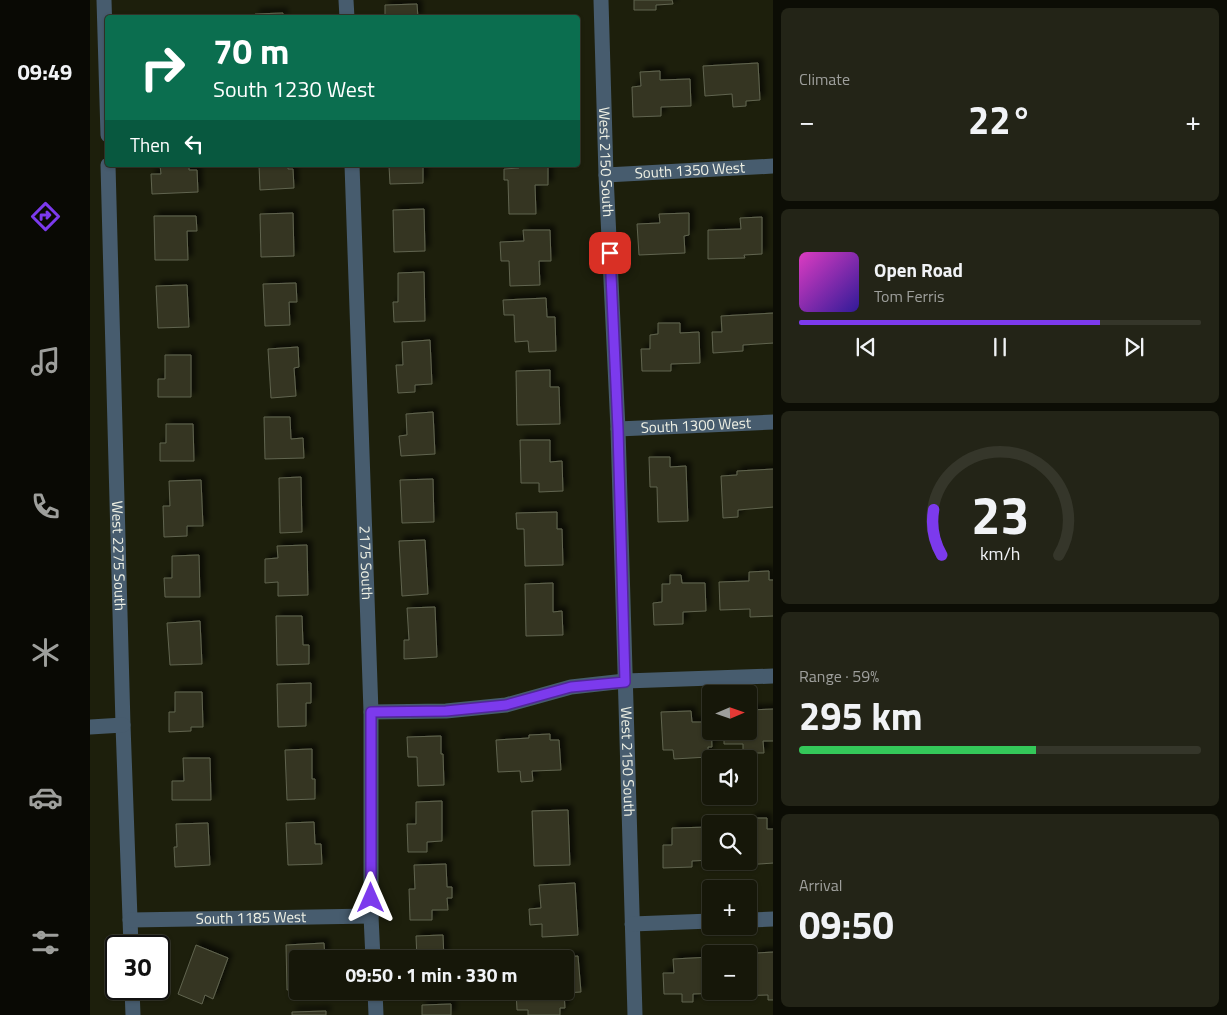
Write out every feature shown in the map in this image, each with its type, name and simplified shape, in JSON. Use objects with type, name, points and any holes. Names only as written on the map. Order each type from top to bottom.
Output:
[{"type":"street","points":[[104,0],[105,34]]},
{"type":"street","points":[[346,0],[347,15]]},
{"type":"street","name":"West 2150 South","points":[[601,0],[606,175],[618,429],[634,1015]]},
{"type":"street","name":"South 1350 West","points":[[606,175],[773,166]]},
{"type":"street","name":"West 2275 South","points":[[108,167],[131,935]]},
{"type":"street","name":"2175 South","points":[[352,167],[371,712],[373,950]]},
{"type":"street","name":"South 1300 West","points":[[618,429],[773,422]]},
{"type":"street","points":[[371,712],[446,711],[506,705],[571,687],[625,682],[773,676]]},
{"type":"street","points":[[90,727],[123,725]]},
{"type":"street","name":"South 1185 West","points":[[130,920],[372,916]]},
{"type":"street","points":[[757,920],[773,919]]},
{"type":"street","points":[[632,924],[702,922]]},
{"type":"street","points":[[132,1000],[133,1015]]},
{"type":"street","points":[[375,1000],[376,1015]]},
{"type":"building","points":[[634,0],[672,0],[673,4],[656,5],[656,10],[634,10]]},
{"type":"building","points":[[417,4],[418,15],[385,15],[385,5]]},
{"type":"building","points":[[283,13],[283,15],[255,15]]},
{"type":"building","points":[[758,63],[760,100],[746,101],[746,106],[733,107],[732,94],[705,96],[703,66]]},
{"type":"building","points":[[660,71],[660,80],[690,79],[691,106],[661,107],[661,116],[633,117],[632,87],[641,86],[640,72]]},
{"type":"building","points":[[160,167],[189,167],[189,170],[197,170],[198,192],[152,194],[151,174],[161,174]]},
{"type":"building","points":[[259,167],[288,167],[288,169],[293,169],[294,188],[260,190]]},
{"type":"building","points":[[389,167],[423,167],[423,183],[390,184]]},
{"type":"building","points":[[548,167],[548,185],[535,185],[536,214],[509,214],[508,180],[504,180],[504,169]]},
{"type":"building","points":[[424,209],[425,251],[394,252],[393,210]]},
{"type":"building","points":[[293,213],[294,256],[261,257],[260,214]]},
{"type":"building","points":[[689,213],[689,235],[684,236],[685,253],[639,255],[637,224],[660,223],[659,214]]},
{"type":"building","points":[[154,216],[196,216],[197,231],[187,231],[188,260],[155,260]]},
{"type":"building","points":[[762,217],[762,254],[744,255],[745,258],[708,259],[708,230],[741,229],[740,218]]},
{"type":"building","points":[[523,230],[550,230],[551,261],[539,261],[540,285],[510,286],[509,261],[501,261],[500,242],[524,241]]},
{"type":"building","points":[[424,272],[425,321],[394,322],[393,302],[398,302],[398,273]]},
{"type":"building","points":[[296,283],[297,302],[289,302],[290,325],[265,326],[263,284]]},
{"type":"building","points":[[187,285],[189,327],[158,328],[156,286]]},
{"type":"building","points":[[546,298],[547,317],[555,317],[556,351],[529,352],[528,341],[515,342],[514,315],[504,315],[503,300]]},
{"type":"building","points":[[773,313],[773,343],[743,345],[743,351],[713,353],[712,332],[722,332],[721,316]]},
{"type":"building","points":[[658,323],[680,323],[680,333],[699,332],[700,363],[671,364],[671,371],[642,371],[641,349],[650,349],[650,335],[658,334]]},
{"type":"building","points":[[430,340],[432,384],[415,385],[415,392],[398,393],[396,365],[403,365],[402,342]]},
{"type":"building","points":[[298,347],[299,367],[294,368],[296,396],[271,398],[268,349]]},
{"type":"building","points":[[165,355],[191,355],[191,397],[158,397],[158,379],[165,379]]},
{"type":"building","points":[[550,370],[550,387],[559,387],[560,424],[517,425],[516,371]]},
{"type":"building","points":[[433,412],[435,454],[401,456],[399,436],[407,435],[406,414]]},
{"type":"building","points":[[264,417],[290,417],[291,439],[303,438],[304,458],[265,459]]},
{"type":"building","points":[[166,424],[193,424],[194,461],[160,461],[160,443],[166,443]]},
{"type":"building","points":[[520,440],[550,440],[550,462],[562,461],[563,491],[539,492],[539,483],[521,483]]},
{"type":"building","points":[[649,457],[670,457],[670,467],[686,466],[688,521],[658,522],[657,487],[650,487]]},
{"type":"building","points":[[773,469],[773,507],[738,510],[738,517],[723,518],[721,476],[737,475],[737,471]]},
{"type":"building","points":[[301,477],[302,532],[280,533],[279,478]]},
{"type":"building","points":[[433,479],[434,522],[402,523],[400,480]]},
{"type":"building","points":[[201,480],[203,526],[187,526],[187,536],[164,537],[163,506],[170,506],[169,481]]},
{"type":"building","points":[[557,512],[557,529],[562,529],[563,565],[525,566],[524,529],[517,529],[516,513]]},
{"type":"building","points":[[425,540],[428,594],[402,596],[399,541]]},
{"type":"building","points":[[307,545],[308,595],[278,596],[278,582],[265,583],[265,559],[278,558],[277,546]]},
{"type":"building","points":[[199,555],[200,597],[165,597],[164,578],[172,578],[172,556]]},
{"type":"building","points":[[769,571],[769,580],[773,580],[773,616],[750,617],[750,609],[720,610],[719,582],[749,581],[749,572]]},
{"type":"building","points":[[670,575],[681,575],[682,583],[705,583],[706,611],[683,612],[683,624],[654,625],[653,603],[662,602],[662,584],[670,584]]},
{"type":"building","points":[[553,583],[553,612],[562,611],[563,635],[526,636],[525,584]]},
{"type":"building","points":[[435,607],[437,657],[404,659],[404,640],[409,640],[407,608]]},
{"type":"building","points":[[276,616],[302,616],[303,645],[309,645],[309,664],[277,665]]},
{"type":"building","points":[[200,621],[202,664],[170,665],[167,623]]},
{"type":"building","points":[[311,683],[311,703],[306,703],[306,726],[278,727],[277,684]]},
{"type":"building","points":[[175,692],[202,692],[203,727],[191,727],[191,731],[169,732],[169,712],[175,712]]},
{"type":"building","points":[[773,709],[773,741],[763,741],[764,753],[757,753],[757,750],[743,750],[743,744],[724,744],[724,740],[758,740],[758,710]]},
{"type":"building","points":[[691,711],[692,722],[702,722],[702,740],[712,740],[712,747],[708,747],[708,750],[702,750],[702,757],[674,759],[673,750],[663,750],[661,712]]},
{"type":"building","points":[[550,734],[550,740],[559,740],[561,770],[532,771],[533,781],[521,782],[520,771],[498,772],[496,740],[529,738],[529,735]]},
{"type":"building","points":[[441,736],[444,785],[418,786],[417,757],[408,757],[407,737]]},
{"type":"building","points":[[312,749],[312,779],[315,779],[315,799],[287,800],[285,750]]},
{"type":"building","points":[[183,758],[210,758],[211,800],[172,800],[172,781],[184,781]]},
{"type":"building","points":[[442,801],[442,841],[427,842],[427,852],[408,852],[407,824],[416,824],[416,802]]},
{"type":"building","points":[[568,810],[570,865],[534,866],[532,811]]},
{"type":"building","points":[[757,818],[767,818],[767,829],[773,829],[773,863],[757,864]]},
{"type":"building","points":[[314,822],[315,844],[321,844],[322,864],[288,865],[286,823]]},
{"type":"building","points":[[208,823],[210,865],[175,867],[174,847],[177,847],[176,824]]},
{"type":"building","points":[[702,827],[702,860],[692,861],[692,867],[663,868],[663,845],[672,845],[672,828]]},
{"type":"building","points":[[446,864],[447,887],[452,887],[452,898],[447,898],[448,910],[432,910],[432,920],[410,920],[409,889],[415,889],[414,865]]},
{"type":"building","points":[[575,883],[578,935],[542,937],[542,924],[530,925],[529,909],[541,908],[539,885]]},
{"type":"building","points":[[443,935],[444,950],[417,950],[416,936]]},
{"type":"building","points":[[324,943],[324,950],[289,950],[289,990],[287,990],[286,945]]},
{"type":"building","points":[[196,945],[228,958],[213,999],[205,995],[202,1004],[178,994]]},
{"type":"building","points":[[773,952],[773,1000],[768,1000],[768,995],[757,995],[757,953]]},
{"type":"building","points":[[574,956],[578,956],[581,992],[574,992]]},
{"type":"building","points":[[702,957],[702,994],[693,994],[693,1002],[682,1002],[682,994],[664,994],[663,973],[674,973],[673,959]]},
{"type":"building","points":[[516,1000],[564,1000],[565,1008],[560,1008],[560,1015],[528,1015],[528,1010],[517,1010]]},
{"type":"building","points":[[451,1004],[451,1015],[422,1015],[422,1005]]},
{"type":"building","points":[[326,1011],[326,1015],[292,1015],[292,1012]]},
{"type":"route","points":[[371,898],[371,712],[446,711],[506,705],[571,687],[625,682],[618,429],[610,253]]}]
